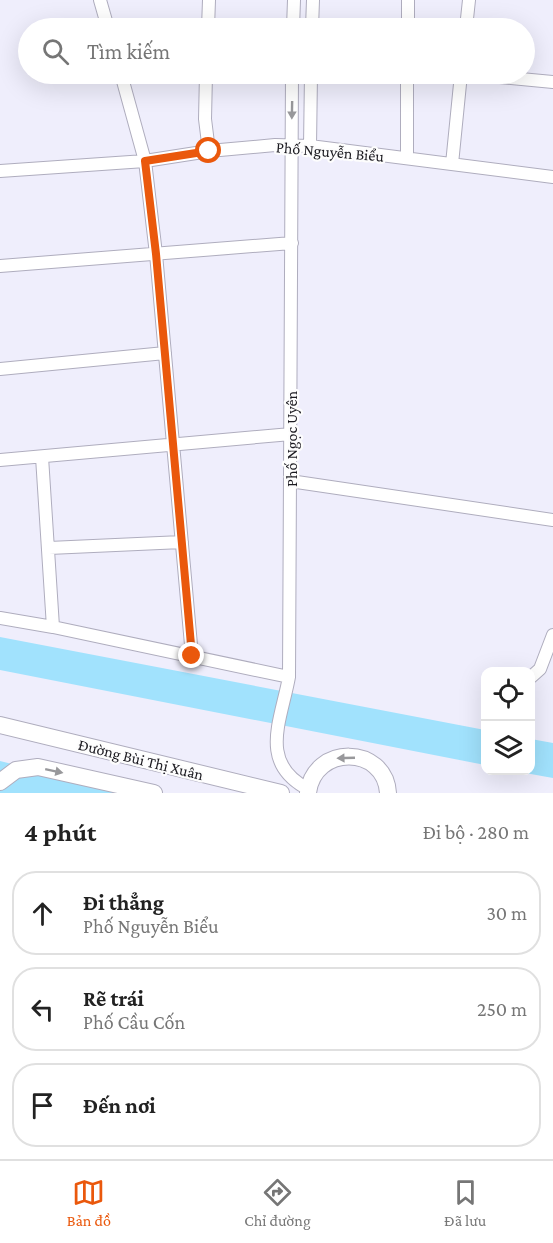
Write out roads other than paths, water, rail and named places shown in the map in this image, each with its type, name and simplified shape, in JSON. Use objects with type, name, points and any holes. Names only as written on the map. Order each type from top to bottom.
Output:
[{"type":"street","points":[[100,0],[105,18]]},
{"type":"street","points":[[208,18],[209,0]]},
{"type":"street","points":[[293,18],[294,0]]},
{"type":"street","points":[[312,18],[313,0]]},
{"type":"street","points":[[408,0],[408,18]]},
{"type":"street","points":[[467,18],[469,0]]},
{"type":"street","points":[[535,80],[553,82]]},
{"type":"street","points":[[124,84],[145,161],[156,254],[192,656]]},
{"type":"street","points":[[206,84],[205,119],[209,151]]},
{"type":"street","name":"Phố Ngọc Uyên","points":[[292,84],[288,682],[276,745],[281,768],[308,791]]},
{"type":"street","points":[[310,146],[311,84]]},
{"type":"street","points":[[407,158],[408,84]]},
{"type":"street","points":[[452,164],[460,84]]},
{"type":"street","name":"Phố Nguyễn Biểu","points":[[0,171],[145,161],[209,151],[276,145],[310,146],[553,177]]},
{"type":"street","points":[[0,266],[292,243]]},
{"type":"street","points":[[0,369],[165,353]]},
{"type":"street","points":[[0,460],[291,434]]},
{"type":"street","points":[[42,457],[53,627]]},
{"type":"street","points":[[290,481],[553,520]]},
{"type":"street","points":[[49,548],[182,542]]},
{"type":"street","points":[[0,618],[192,656],[288,682]]},
{"type":"street","points":[[535,673],[540,669],[553,635]]},
{"type":"street","name":"Đường Bùi Thị Xuân","points":[[0,725],[281,793]]},
{"type":"street","points":[[308,791],[313,776],[322,765],[334,758],[348,756],[362,758],[374,765],[383,776],[388,793]]},
{"type":"street","points":[[0,782],[16,770],[38,767],[154,793]]},
{"type":"water","points":[[0,637],[481,729],[481,764],[0,670]]},
{"type":"water","points":[[535,740],[553,743],[553,778],[535,775]]},
{"type":"water","points":[[0,761],[128,793],[0,793]]}]
